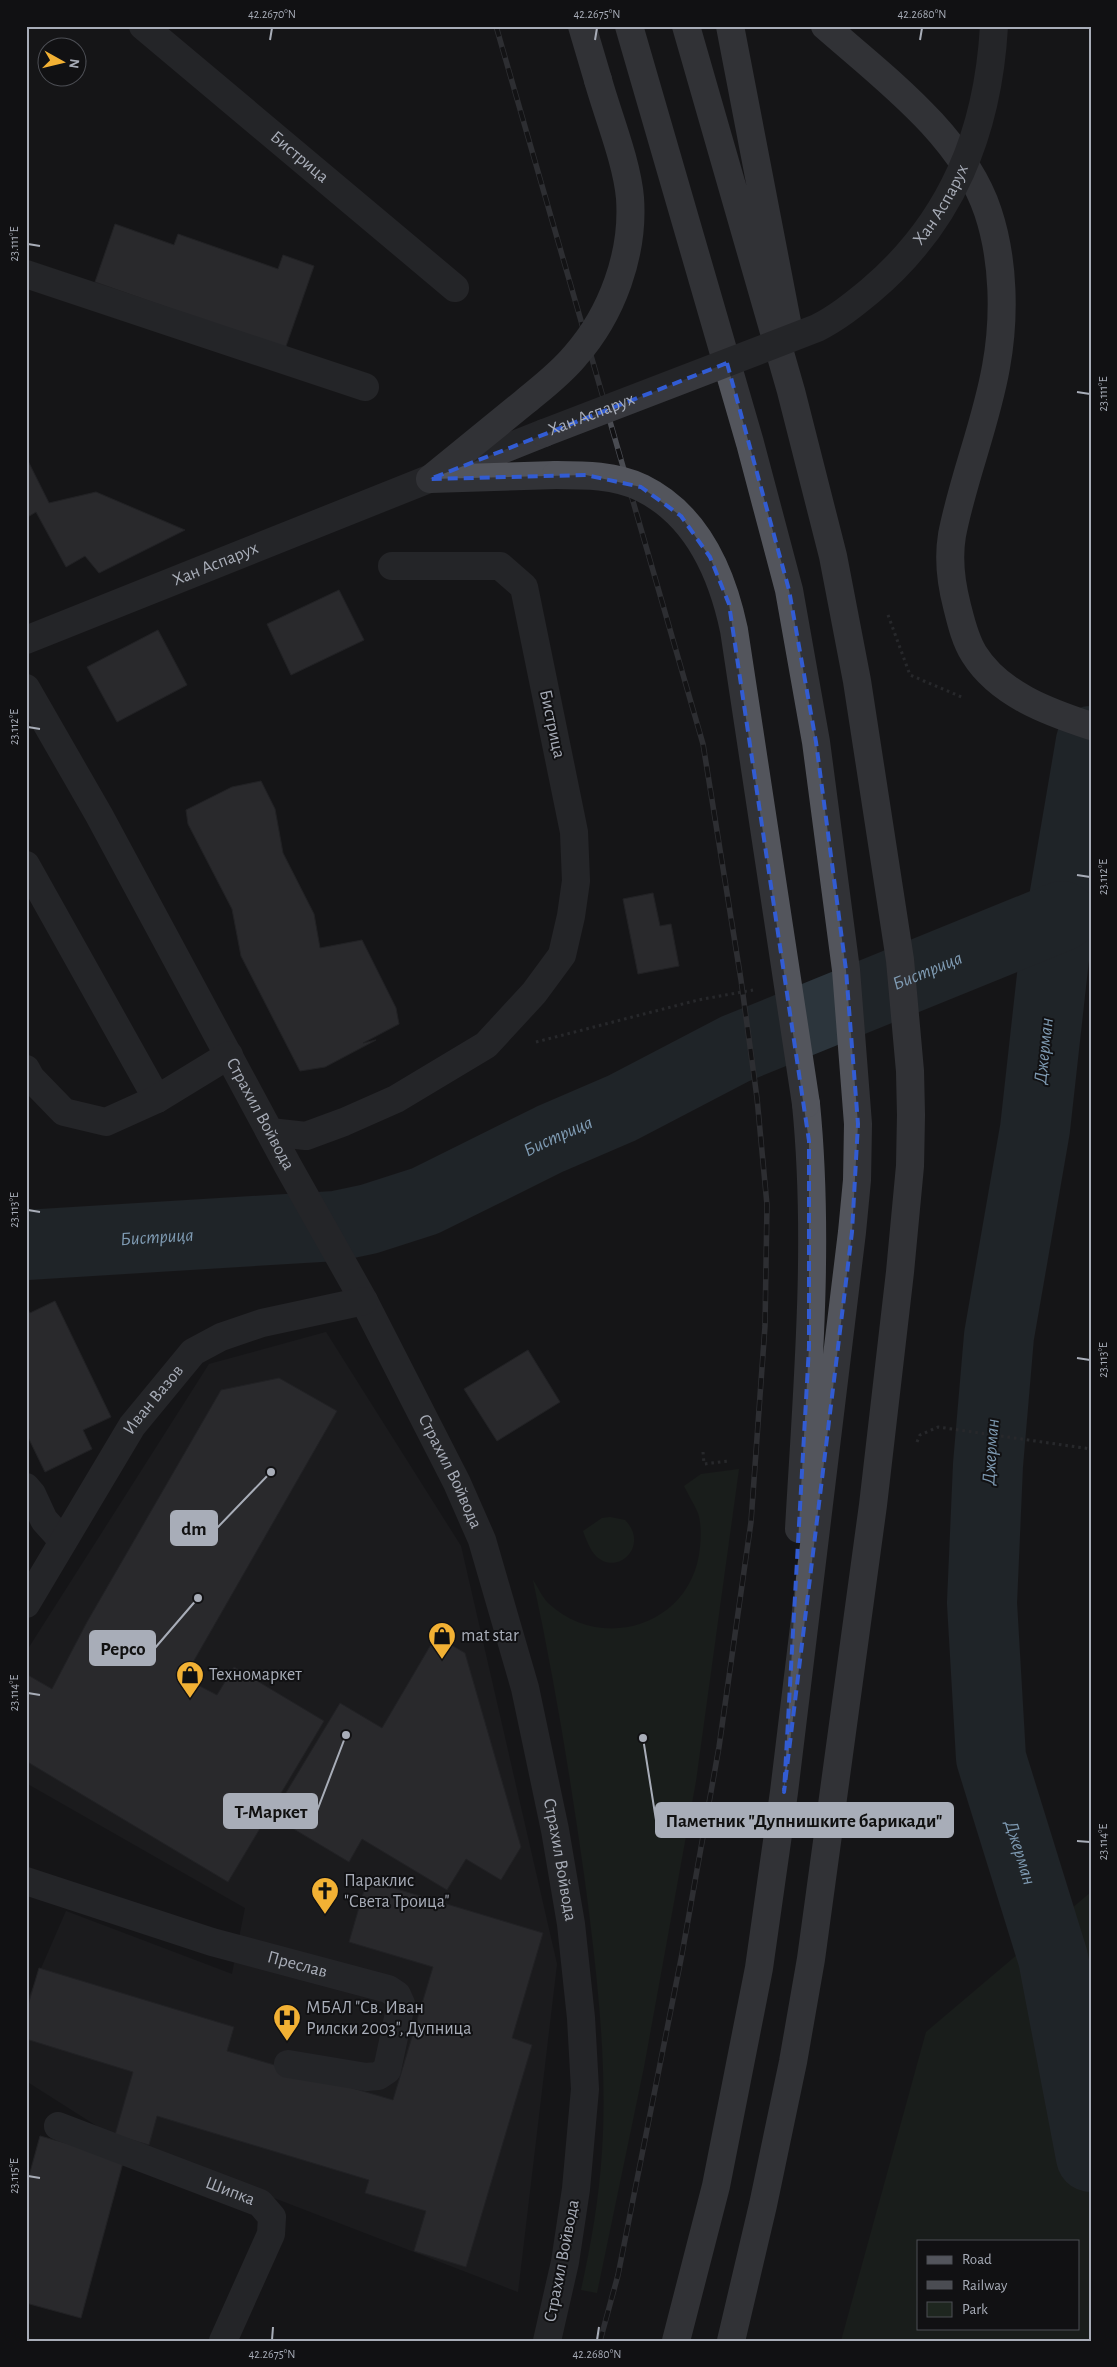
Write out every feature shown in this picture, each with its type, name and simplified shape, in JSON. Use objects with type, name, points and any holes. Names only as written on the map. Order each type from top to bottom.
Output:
[{"type":"main road","points":[[430,479],[527,400],[575,357],[591,336],[616,288],[628,241],[630,196],[626,173],[582,26]]},
{"type":"main road","points":[[629,26],[750,443],[789,590],[816,742],[846,970],[856,1080],[857,1152],[852,1232],[784,1792],[759,1968],[716,2186],[676,2341]]},
{"type":"main road","points":[[686,26],[791,391],[833,556]]},
{"type":"main road","points":[[730,26],[859,690],[900,960],[910,1071],[910,1166],[900,1272],[873,1505],[812,1959],[763,2205],[731,2341]]},
{"type":"main road","points":[[825,26],[895,88],[958,155],[977,185],[988,212],[997,247],[1001,328],[989,403],[952,537],[950,572],[962,627],[974,654],[988,672],[1010,690],[1057,715],[1091,726]]},
{"type":"main road","points":[[430,479],[586,475],[612,479],[641,487],[665,501],[681,516],[710,557],[721,578],[734,630],[806,1104],[809,1142],[812,1220],[809,1347],[784,1792]]},
{"type":"street","name":"Бистрица","points":[[143,26],[455,288]]},
{"type":"street","name":"Хан Аспарух","points":[[26,640],[544,433],[817,328],[850,308],[886,278],[922,237],[954,190],[965,165],[986,92],[994,26]]},
{"type":"street","points":[[26,274],[365,387]]},
{"type":"street","name":"Бистрица","points":[[270,1132],[306,1136],[344,1122],[396,1099],[486,1045],[534,993],[562,956],[571,916],[576,881],[574,832],[524,586],[500,566],[392,566]]},
{"type":"street","name":"Страхил Войвода","points":[[26,688],[99,815],[288,1166],[364,1301],[457,1483],[482,1540],[524,1688],[555,1830],[571,1924],[579,1999],[585,2089],[576,2189],[565,2262],[547,2341]]},
{"type":"street","points":[[26,865],[157,1099]]},
{"type":"street","points":[[26,1069],[31,1078],[64,1112],[106,1122],[157,1099],[228,1055]]},
{"type":"street","name":"Иван Вазов","points":[[26,1604],[132,1426],[193,1352],[222,1336],[262,1323],[364,1301]]},
{"type":"street","points":[[26,1487],[32,1494],[44,1520],[63,1541]]},
{"type":"street","name":"Преслав","points":[[26,1881],[212,1942],[388,1989],[397,1995],[402,2004],[387,2070],[378,2076],[366,2077],[288,2064]]},
{"type":"street","name":"Шипка","points":[[58,2126],[260,2203],[272,2217],[271,2234],[223,2341]]},
{"type":"path","points":[[888,616],[910,675]]},
{"type":"path","points":[[486,1045],[543,1041],[698,1000],[761,989]]},
{"type":"path","points":[[913,1449],[920,1435],[938,1427],[1091,1448]]},
{"type":"path","points":[[703,1452],[704,1464],[729,1460]]},
{"type":"highlighted area","points":[[727,363],[789,590],[816,742],[846,970],[858,1124],[852,1232],[784,1792],[809,1347],[809,1141],[729,604],[710,557],[681,516],[641,487],[586,475],[430,479]]},
{"type":"shaded area","points":[[326,1332],[461,1546],[557,1964],[518,2292],[111,2135],[26,2081],[26,2003],[66,1911],[232,1974],[245,1908],[26,1783],[26,1652],[209,1364]]},
{"type":"green space","points":[[739,1469],[696,1781],[644,2067],[597,2293],[581,2290],[594,2222],[602,2152],[602,2048],[597,1978],[573,1800],[555,1690],[533,1580],[548,1603],[569,1618],[592,1626],[615,1628],[639,1624],[660,1615],[678,1600],[691,1580],[699,1555],[701,1534],[699,1518],[684,1486],[701,1474]]},
{"type":"green space","points":[[610,1517],[625,1520],[632,1530],[634,1539],[633,1548],[628,1555],[613,1563],[605,1562],[596,1556],[590,1548],[583,1531],[602,1518]]},
{"type":"green space","points":[[1091,1892],[1091,2341],[841,2341],[926,2032]]},
{"type":"building","points":[[115,224],[174,245],[178,234],[278,269],[283,255],[314,266],[285,349],[95,282]]},
{"type":"building","points":[[26,457],[49,503],[96,492],[185,530],[99,573],[85,556],[66,567],[36,512],[26,518]]},
{"type":"building","points":[[339,590],[364,640],[291,675],[267,624]]},
{"type":"building","points":[[158,630],[187,685],[117,722],[87,667]]},
{"type":"building","points":[[261,781],[275,809],[283,853],[314,914],[320,948],[362,940],[396,1008],[399,1024],[363,1043],[376,1040],[325,1067],[300,1071],[241,956],[232,909],[188,824],[186,810],[232,787]]},
{"type":"building","points":[[653,893],[660,926],[671,924],[679,966],[638,974],[623,899]]},
{"type":"building","points":[[55,1301],[111,1417],[83,1430],[92,1449],[45,1472],[26,1433],[26,1307],[30,1313]]},
{"type":"building","points":[[528,1350],[560,1402],[497,1441],[464,1389]]},
{"type":"building","points":[[279,1378],[337,1411],[184,1678],[217,1695],[234,1667],[324,1721],[228,1882],[26,1761],[26,1674],[52,1689],[87,1622],[221,1390]]},
{"type":"building","points":[[436,1636],[465,1653],[521,1847],[501,1880],[466,1859],[447,1890],[362,1839],[349,1862],[272,1816],[340,1703],[382,1728]]},
{"type":"building","points":[[367,1880],[543,1933],[512,2038],[532,2045],[466,2267],[414,2251],[426,2211],[365,2193],[369,2180],[157,2116],[149,2145],[115,2135],[133,2072],[26,2039],[26,2012],[39,1968],[234,2027],[227,2051],[393,2100],[433,1967],[349,1942]]},
{"type":"building","points":[[40,2136],[124,2159],[81,2318],[26,2303],[26,2187]]},
{"type":"waterway","name":"Джерман","points":[[1091,741],[1054,958],[1035,1129],[999,1336],[988,1465],[982,1603],[991,1758],[1053,1958],[1091,2157]]},
{"type":"waterway","name":"Бистрица","points":[[26,1245],[336,1226],[369,1219],[425,1201],[550,1139],[622,1108],[735,1049],[1062,916]]},
{"type":"railway","points":[[496,26],[703,744],[741,980],[757,1098],[767,1205],[765,1326],[751,1522],[719,1747],[682,1954],[618,2275],[600,2341]]},
{"type":"place","name":"dm","points":[[271,1472]]},
{"type":"place","name":"Pepco","points":[[198,1598]]},
{"type":"place","name":"mat star","points":[[442,1660]]},
{"type":"place","name":"Техномаркет","points":[[190,1699]]},
{"type":"place","name":"Т-Маркет","points":[[346,1735]]},
{"type":"place","name":"Паметник \"Дупнишките барикади\"","points":[[643,1738]]},
{"type":"place","name":"Параклис \"Света Троица\"","points":[[325,1915]]},
{"type":"place","name":"МБАЛ \"Св. Иван Рилски 2003\", Дупница","points":[[287,2042]]}]
